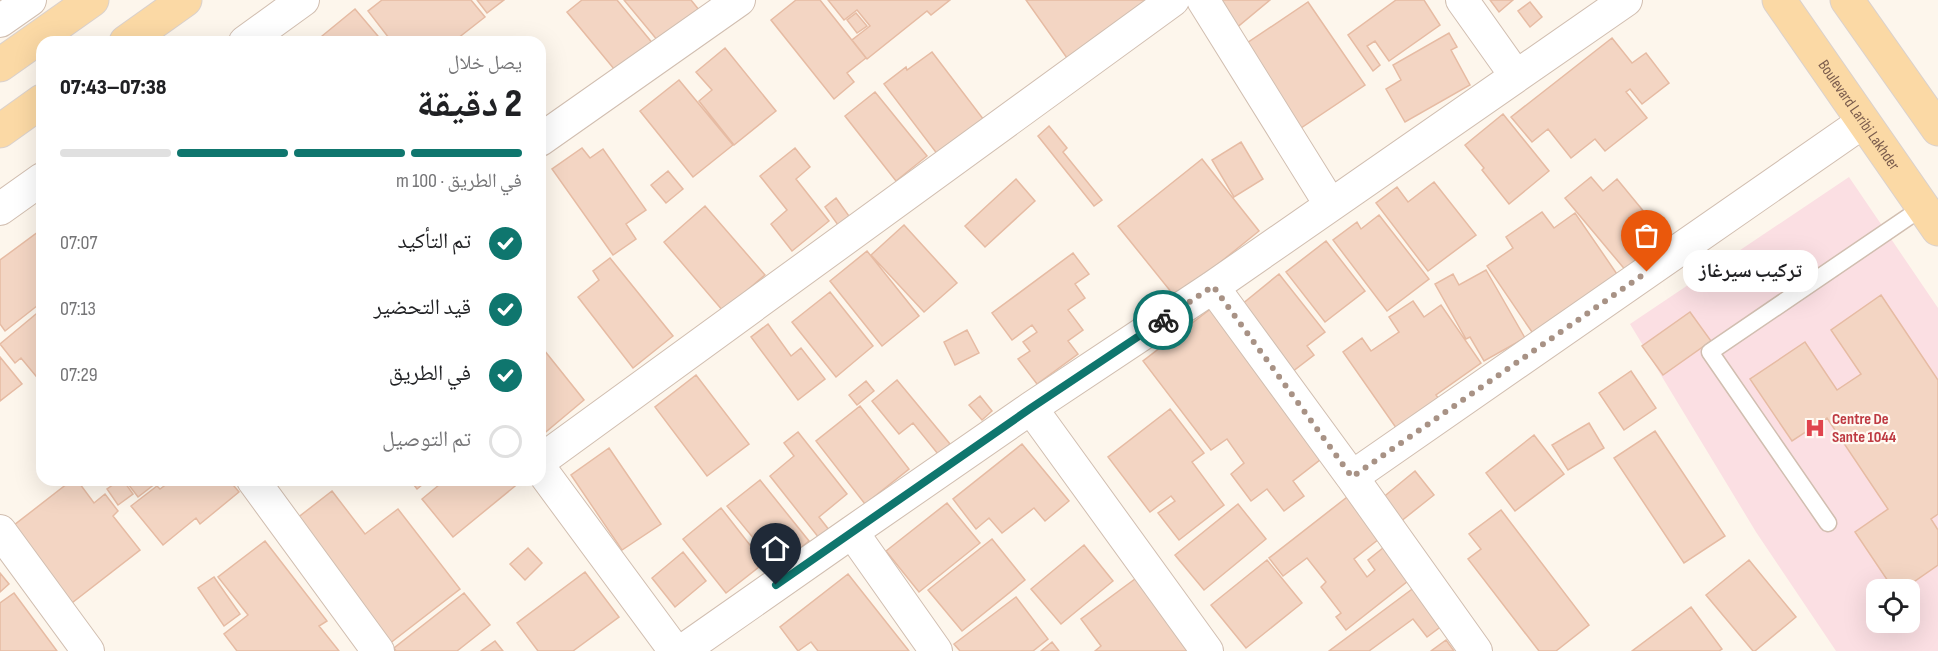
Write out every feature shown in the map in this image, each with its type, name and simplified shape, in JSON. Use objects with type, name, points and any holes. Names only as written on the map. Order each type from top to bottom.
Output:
[{"type":"main road","points":[[41,36],[92,0]]},
{"type":"main road","points":[[134,36],[185,0]]},
{"type":"main road","name":"Boulevard Laribi Lakhder","points":[[1779,0],[1930,218]]},
{"type":"main road","points":[[1847,0],[1938,129]]},
{"type":"main road","points":[[0,65],[36,40]]},
{"type":"main road","points":[[0,131],[36,105]]},
{"type":"street","points":[[2,17],[30,0]]},
{"type":"street","points":[[252,36],[303,0]]},
{"type":"street","points":[[546,136],[739,0]]},
{"type":"street","points":[[546,457],[1173,0]]},
{"type":"street","points":[[1203,0],[1330,204]]},
{"type":"street","points":[[1462,0],[1516,76]]},
{"type":"street","points":[[682,651],[1031,408],[1213,286],[1626,0]]},
{"type":"street","points":[[1352,477],[1863,122]]},
{"type":"street","points":[[0,209],[36,186]]},
{"type":"street","points":[[1213,286],[1476,651]]},
{"type":"street","points":[[1031,408],[1208,651]]},
{"type":"street","points":[[546,476],[675,651]]},
{"type":"street","points":[[257,486],[378,651]]},
{"type":"street","points":[[0,531],[88,651]]},
{"type":"street","points":[[852,532],[936,651]]},
{"type":"lane","points":[[1828,523],[1710,352],[1930,218]]},
{"type":"shaded area","name":"Centre De Sante 1044","points":[[1849,177],[1938,308],[1938,651],[1836,651],[1756,532],[1630,324]]},
{"type":"building","points":[[382,0],[471,0],[485,17],[461,36],[387,36],[368,11]]},
{"type":"building","points":[[477,0],[504,0],[487,13]]},
{"type":"building","points":[[582,0],[617,0],[654,45],[619,75],[567,12]]},
{"type":"building","points":[[624,0],[691,0],[703,15],[663,47]]},
{"type":"building","points":[[796,0],[820,0],[866,58],[847,73],[854,82],[834,99],[771,20]]},
{"type":"building","points":[[828,0],[950,0],[931,15],[927,11],[867,59],[852,40],[870,26],[857,10],[844,20]]},
{"type":"building","points":[[1026,0],[1152,0],[1067,58]]},
{"type":"building","points":[[1219,0],[1270,0],[1235,29]]},
{"type":"building","points":[[1396,0],[1424,0],[1440,25],[1389,61],[1375,41],[1367,46],[1380,65],[1373,71],[1348,35]]},
{"type":"building","points":[[1490,0],[1513,0],[1499,12]]},
{"type":"building","points":[[1308,2],[1365,85],[1301,128],[1244,45]]},
{"type":"building","points":[[1530,2],[1542,17],[1530,27],[1518,11]]},
{"type":"building","points":[[355,9],[378,36],[322,36]]},
{"type":"building","points":[[856,13],[867,26],[857,33],[847,20]]},
{"type":"building","points":[[1449,33],[1457,47],[1451,50],[1470,85],[1405,122],[1386,89],[1401,80],[1393,65]]},
{"type":"building","points":[[1612,38],[1632,63],[1646,53],[1669,83],[1642,104],[1630,89],[1626,92],[1647,118],[1605,151],[1595,139],[1571,158],[1548,129],[1532,142],[1511,117]]},
{"type":"building","points":[[725,48],[776,111],[734,145],[699,101],[712,90],[696,72]]},
{"type":"building","points":[[932,52],[984,120],[938,155],[884,84],[906,67],[907,70]]},
{"type":"building","points":[[679,80],[733,145],[693,177],[640,111]]},
{"type":"building","points":[[875,92],[927,156],[896,181],[845,116]]},
{"type":"building","points":[[1503,114],[1549,171],[1509,204],[1465,145]]},
{"type":"building","points":[[1049,126],[1067,148],[1063,152],[1102,200],[1094,206],[1038,136]]},
{"type":"building","points":[[1241,142],[1263,179],[1234,197],[1212,160]]},
{"type":"building","points":[[582,148],[590,158],[603,149],[646,210],[626,224],[636,239],[613,255],[552,169]]},
{"type":"building","points":[[795,148],[810,167],[796,179],[829,221],[792,251],[771,224],[787,210],[760,176]]},
{"type":"building","points":[[1202,159],[1259,231],[1176,298],[1118,226]]},
{"type":"building","points":[[668,171],[683,189],[666,203],[651,185]]},
{"type":"building","points":[[1591,177],[1603,191],[1617,179],[1654,224],[1640,236],[1653,251],[1627,272],[1565,198]]},
{"type":"building","points":[[1016,179],[1035,201],[985,247],[965,226]]},
{"type":"building","points":[[1434,182],[1476,235],[1428,271],[1376,203],[1397,187],[1408,202]]},
{"type":"building","points":[[836,198],[849,216],[838,225],[825,207]]},
{"type":"building","points":[[705,206],[765,275],[723,311],[664,242]]},
{"type":"building","points":[[1542,212],[1554,228],[1575,213],[1619,277],[1534,335],[1487,266],[1513,248],[1506,237]]},
{"type":"building","points":[[1379,215],[1429,279],[1387,311],[1333,240],[1357,222],[1361,229]]},
{"type":"building","points":[[904,225],[957,283],[924,312],[871,255]]},
{"type":"building","points":[[36,233],[36,307],[5,331],[0,324],[0,260]]},
{"type":"building","points":[[1326,241],[1365,291],[1325,322],[1286,272]]},
{"type":"building","points":[[867,251],[919,316],[882,346],[830,281]]},
{"type":"building","points":[[1073,253],[1089,274],[1075,284],[1085,298],[1068,310],[1083,330],[1068,341],[1078,354],[1037,384],[1018,359],[1030,351],[1023,342],[1037,332],[1032,325],[1012,340],[992,313]]},
{"type":"building","points":[[610,258],[673,336],[633,368],[578,297],[599,280],[593,271]]},
{"type":"building","points":[[1486,270],[1525,338],[1484,361],[1470,337],[1466,339],[1435,284],[1453,274],[1459,285]]},
{"type":"building","points":[[1279,274],[1325,332],[1307,346],[1314,355],[1288,375],[1236,309]]},
{"type":"building","points":[[830,292],[873,346],[836,377],[792,322]]},
{"type":"building","points":[[1881,295],[1938,380],[1938,514],[1931,519],[1938,530],[1938,565],[1918,579],[1887,579],[1855,532],[1888,509],[1827,418],[1792,441],[1750,379],[1805,342],[1837,390],[1861,374],[1831,330]]},
{"type":"building","points":[[1413,301],[1424,317],[1441,305],[1481,363],[1436,395],[1442,403],[1399,432],[1343,352],[1362,338],[1371,351],[1399,332],[1389,317]]},
{"type":"building","points":[[1213,307],[1325,456],[1293,481],[1304,496],[1284,511],[1267,489],[1251,501],[1231,474],[1244,463],[1227,439],[1211,450],[1143,361]]},
{"type":"building","points":[[1690,312],[1711,341],[1663,375],[1642,346]]},
{"type":"building","points":[[36,314],[36,376],[21,358],[15,363],[0,344]]},
{"type":"building","points":[[768,324],[791,356],[801,348],[825,379],[798,400],[751,337]]},
{"type":"building","points":[[967,330],[979,353],[955,365],[944,342]]},
{"type":"building","points":[[546,352],[584,400],[546,432]]},
{"type":"building","points":[[0,357],[22,384],[0,401]]},
{"type":"building","points":[[1631,371],[1656,408],[1624,430],[1599,393]]},
{"type":"building","points":[[696,375],[749,444],[707,476],[655,407]]},
{"type":"building","points":[[897,380],[950,444],[938,454],[913,423],[899,434],[872,401]]},
{"type":"building","points":[[866,381],[874,391],[857,405],[849,395]]},
{"type":"building","points":[[980,396],[992,411],[982,420],[969,405]]},
{"type":"building","points":[[860,406],[909,469],[865,504],[816,441]]},
{"type":"building","points":[[1170,409],[1204,453],[1192,462],[1224,505],[1179,540],[1158,513],[1175,501],[1171,496],[1150,512],[1108,457]]},
{"type":"building","points":[[1589,423],[1604,448],[1568,470],[1552,445]]},
{"type":"building","points":[[1655,431],[1725,536],[1684,563],[1614,458]]},
{"type":"building","points":[[798,432],[847,494],[819,517],[833,535],[823,543],[770,476],[794,456],[784,443]]},
{"type":"building","points":[[1534,435],[1564,474],[1515,511],[1486,473]]},
{"type":"building","points":[[1022,444],[1069,501],[1045,521],[1034,508],[1002,533],[989,518],[976,529],[953,499]]},
{"type":"building","points":[[609,448],[661,524],[622,550],[571,475]]},
{"type":"building","points":[[1415,471],[1434,495],[1400,522],[1381,499]]},
{"type":"building","points":[[760,480],[809,541],[777,567],[727,506]]},
{"type":"building","points":[[64,486],[81,486],[94,503],[105,494],[118,511],[113,516],[140,550],[68,606],[9,529]]},
{"type":"building","points":[[111,486],[127,486],[133,494],[118,505],[107,489]]},
{"type":"building","points":[[130,486],[152,486],[138,497]]},
{"type":"building","points":[[157,486],[160,489],[164,486],[234,486],[239,492],[200,524],[196,518],[163,545],[131,506]]},
{"type":"building","points":[[438,486],[515,486],[453,537],[422,499]]},
{"type":"building","points":[[332,491],[365,534],[398,509],[460,589],[389,644],[296,519]]},
{"type":"building","points":[[1351,494],[1384,535],[1354,559],[1367,577],[1375,570],[1368,560],[1388,544],[1413,577],[1346,630],[1336,617],[1341,613],[1321,587],[1326,582],[1307,558],[1283,576],[1269,558]]},
{"type":"building","points":[[947,503],[980,543],[919,592],[886,551]]},
{"type":"building","points":[[1238,504],[1266,539],[1204,590],[1175,555]]},
{"type":"building","points":[[721,508],[764,563],[726,593],[683,539]]},
{"type":"building","points":[[1501,510],[1589,625],[1556,651],[1539,651],[1468,559],[1481,549],[1469,534]]},
{"type":"building","points":[[992,539],[1025,580],[962,631],[928,590]]},
{"type":"building","points":[[265,541],[327,621],[319,626],[339,651],[237,651],[224,634],[248,615],[218,577]]},
{"type":"building","points":[[1084,545],[1113,581],[1061,624],[1031,589]]},
{"type":"building","points":[[528,548],[542,563],[525,580],[510,564]]},
{"type":"building","points":[[683,552],[706,581],[675,607],[652,578]]},
{"type":"building","points":[[1267,560],[1302,603],[1246,648],[1211,605]]},
{"type":"building","points":[[1749,560],[1796,617],[1755,651],[1706,595]]},
{"type":"building","points":[[585,572],[619,617],[573,651],[538,651],[517,623]]},
{"type":"building","points":[[0,573],[9,584],[0,592]]},
{"type":"building","points":[[848,574],[909,651],[818,651],[811,642],[798,651],[780,627]]},
{"type":"building","points":[[1139,576],[1192,647],[1187,651],[1095,651],[1101,646],[1081,619]]},
{"type":"building","points":[[214,577],[240,614],[224,626],[198,588]]},
{"type":"building","points":[[1419,584],[1447,622],[1427,637],[1413,619],[1369,651],[1329,651]]},
{"type":"building","points":[[14,593],[57,651],[0,651],[0,603]]},
{"type":"building","points":[[464,593],[490,625],[457,651],[396,651],[394,648]]},
{"type":"building","points":[[1016,597],[1048,639],[1033,651],[960,651],[954,644]]},
{"type":"building","points":[[1691,607],[1722,649],[1719,651],[1632,651]]},
{"type":"building","points":[[1446,640],[1454,651],[1431,651]]},
{"type":"building","points":[[495,641],[503,651],[481,651]]},
{"type":"building","points":[[1052,642],[1059,651],[1041,651]]},
{"type":"way so far","points":[[1163,320],[1213,286],[1352,477],[1647,272]]},
{"type":"place","name":"تركيب سيرغاز","points":[[1647,272]]},
{"type":"place","name":"Centre De Sante 1044","points":[[1815,428]]},
{"type":"route","points":[[776,585],[1031,408],[1163,320]]}]
